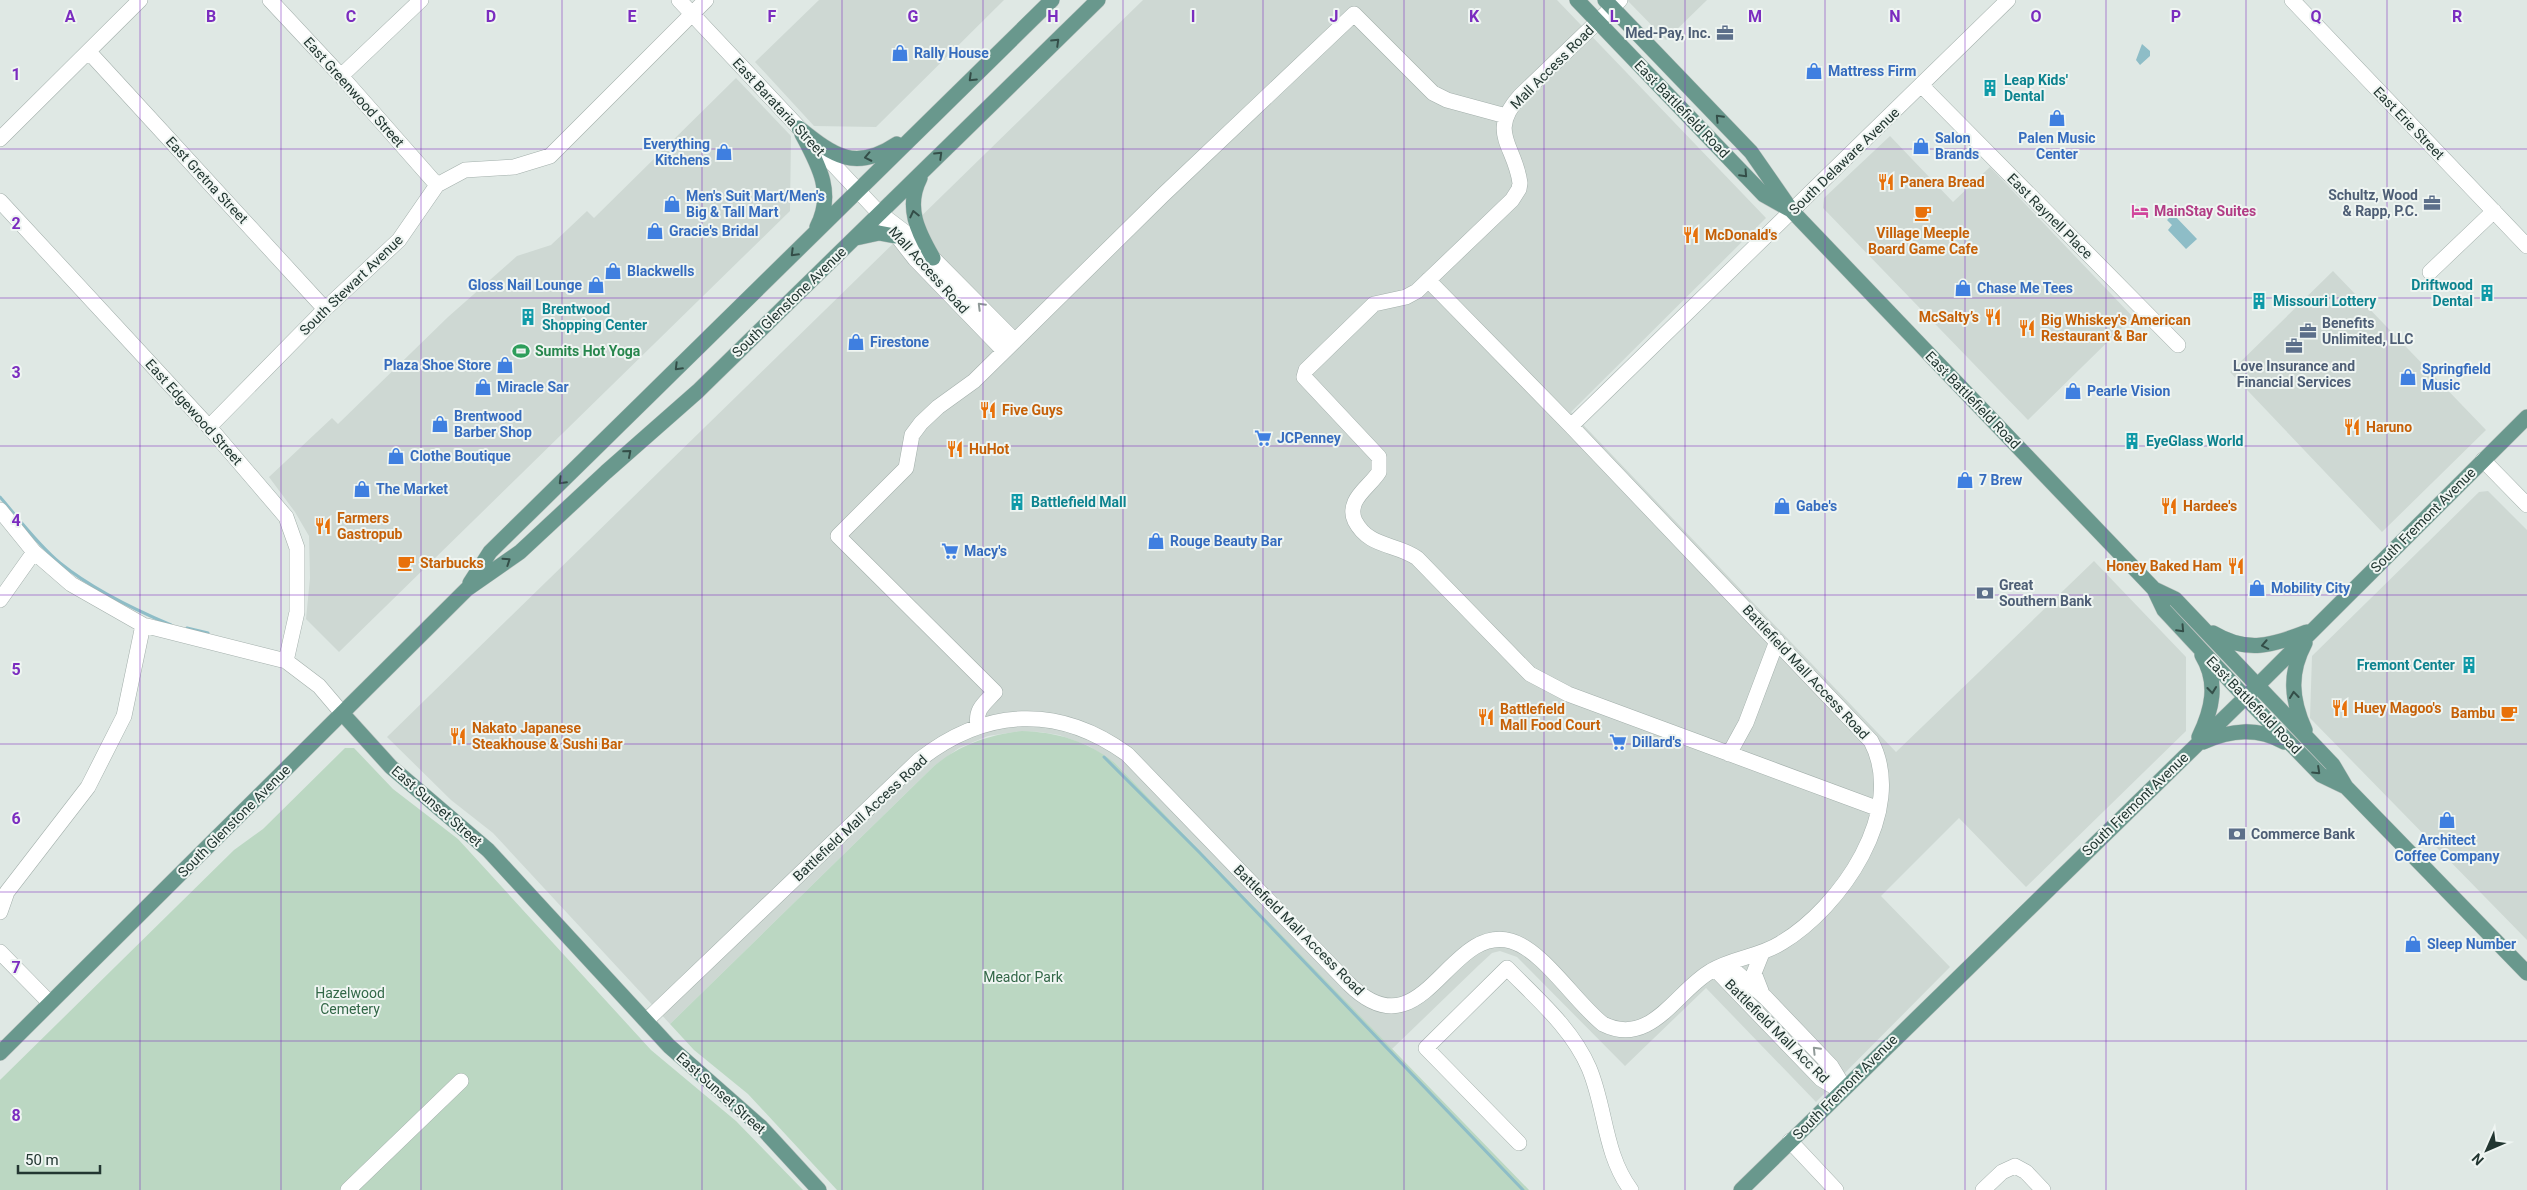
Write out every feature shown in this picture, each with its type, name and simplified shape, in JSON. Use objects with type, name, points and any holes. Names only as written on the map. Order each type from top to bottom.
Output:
[{"type":"main road","name":"South Glenstone Avenue","points":[[467,589],[490,552],[1052,0]]},
{"type":"main road","name":"South Glenstone Avenue","points":[[0,1052],[467,589],[520,552],[606,472],[698,392],[1098,0]]},
{"type":"main road","name":"East Battlefield Road","points":[[1577,0],[1764,195],[1792,211]]},
{"type":"main road","name":"East Battlefield Road","points":[[1612,2],[1751,152],[1792,211],[2154,589],[2164,610],[2245,697],[2320,774],[2346,787]]},
{"type":"main road","points":[[799,128],[835,155],[854,159],[873,157],[884,152],[925,124]]},
{"type":"main road","points":[[799,128],[817,161],[825,186],[824,212],[813,234]]},
{"type":"main road","points":[[925,169],[915,190],[912,206],[918,227],[933,258]]},
{"type":"main road","points":[[854,239],[878,233],[894,236]]},
{"type":"main road","name":"South Fremont Avenue","points":[[1741,1190],[2258,686],[2527,417]]},
{"type":"main road","name":"East Battlefield Road","points":[[2154,589],[2175,599],[2334,765],[2346,787],[2527,973]]},
{"type":"main road","points":[[2200,626],[2222,639],[2251,647],[2263,647],[2311,631]]},
{"type":"main road","points":[[2310,741],[2296,711],[2293,679],[2296,662],[2311,631]]},
{"type":"main road","points":[[2195,746],[2207,720],[2213,696],[2207,663],[2196,644]]},
{"type":"main road","name":"East Sunset Street","points":[[342,713],[391,767],[488,850],[669,1046],[761,1128],[819,1190]]},
{"type":"main road","points":[[2195,746],[2229,732],[2248,731],[2276,737],[2293,746]]},
{"type":"street","points":[[0,139],[140,0]]},
{"type":"street","name":"East Greenwood Street","points":[[270,0],[341,76],[437,185]]},
{"type":"street","points":[[341,76],[421,0]]},
{"type":"street","name":"East Barataria Street","points":[[679,0],[880,214]]},
{"type":"street","name":"South Stewart Avenue","points":[[209,427],[325,309],[399,240],[437,185],[465,170],[514,167],[550,156],[706,0]]},
{"type":"street","name":"South Delaware Avenue","points":[[1571,426],[1922,86],[2008,0]]},
{"type":"street","name":"East Erie Street","points":[[2292,0],[2527,246]]},
{"type":"street","name":"Mall Access Road","points":[[1507,114],[1520,96],[1597,21],[1612,2]]},
{"type":"street","points":[[978,726],[976,715],[978,709],[995,692],[838,536],[906,468],[912,435],[921,423],[938,406],[974,382],[1163,195],[1354,14],[1433,93],[1447,100],[1507,114],[1504,135],[1519,175],[1519,189],[1512,200],[1428,280],[1406,297],[1374,304],[1304,374],[1309,384],[1379,457],[1379,472],[1360,494],[1353,506],[1354,519],[1358,527],[1374,541],[1418,558],[1524,668],[1537,679],[1568,694],[1878,809]]},
{"type":"street","name":"East Gretna Street","points":[[89,52],[325,309]]},
{"type":"street","name":"East Raynell Place","points":[[1922,86],[2178,345]]},
{"type":"street","name":"East Edgewood Street","points":[[0,201],[209,427],[286,517],[297,548],[297,612],[286,661]]},
{"type":"street","points":[[2430,272],[2494,211]]},
{"type":"street","name":"Mall Access Road","points":[[880,214],[894,236],[1009,346]]},
{"type":"street","name":"Mall Access Road","points":[[880,214],[900,226],[933,258],[1009,346]]},
{"type":"street","name":"Battlefield Mall Access Road","points":[[646,1021],[905,772],[944,741],[978,726],[1016,719],[1054,720],[1093,733],[1122,751],[1162,788],[1357,992],[1374,1002],[1394,1006],[1412,1001],[1427,990],[1472,948],[1485,941],[1501,939],[1516,942],[1535,954],[1603,1024],[1618,1029],[1633,1029],[1657,1019],[1702,976],[1762,953],[1801,930],[1836,896],[1860,860],[1875,826],[1878,809],[1880,765],[1871,741],[1571,426],[1428,280]]},
{"type":"street","points":[[2483,460],[2527,505]]},
{"type":"street","name":"East Sunset Street","points":[[0,510],[34,552],[71,584],[142,625],[286,661],[318,686],[342,713]]},
{"type":"street","points":[[0,600],[34,552]]},
{"type":"street","points":[[0,912],[7,892],[88,787],[124,716],[142,625]]},
{"type":"street","points":[[1729,754],[1746,723],[1777,641]]},
{"type":"street","points":[[0,952],[50,1003]]},
{"type":"street","points":[[1762,953],[1754,973],[1758,986],[1765,997],[1831,1066],[1836,1073],[1841,1091]]},
{"type":"street","points":[[1722,967],[1765,997]]},
{"type":"street","name":"Battlefield Mall Acc Rd","points":[[1722,967],[1821,1079],[1841,1091]]},
{"type":"street","points":[[1519,1143],[1426,1048],[1507,968],[1561,1025],[1583,1056],[1600,1101],[1611,1153],[1631,1190]]},
{"type":"street","points":[[348,1190],[461,1081]]},
{"type":"street","points":[[1790,1142],[1836,1190]]},
{"type":"street","points":[[1983,1190],[2002,1172],[2015,1166],[2026,1172],[2043,1190]]},
{"type":"shaded area","points":[[819,0],[1004,0],[876,127],[814,126],[755,62]]},
{"type":"shaded area","name":"Battlefield Mall","points":[[1143,0],[1557,0],[1766,218],[1571,412],[1896,752],[2094,561],[2186,657],[2186,731],[2026,887],[1959,818],[1881,896],[1950,967],[1816,1102],[1706,988],[1625,1066],[1517,957],[1500,951],[1492,953],[1392,1049],[1115,763],[1089,746],[1059,735],[1040,732],[1022,731],[988,736],[959,748],[934,766],[670,1024],[493,833],[451,800],[387,737]]},
{"type":"shaded area","points":[[1627,0],[1707,0],[1666,40]]},
{"type":"shaded area","name":"Brentwood Shopping Center","points":[[736,78],[791,136],[790,211],[339,652],[306,619],[310,578],[309,536],[295,512],[269,477],[332,418],[338,424],[448,317],[517,256],[551,245],[587,211],[594,218]]},
{"type":"shaded area","points":[[1890,136],[1953,202],[1990,167],[2133,317],[2028,420],[1823,208],[1824,198]]},
{"type":"shaded area","points":[[2333,271],[2486,430],[2382,532],[2230,372]]},
{"type":"shaded area","name":"Fremont Center","points":[[2488,491],[2527,530],[2527,940],[2310,718],[2312,656],[2479,492]]},
{"type":"green space","name":"Meador Park","points":[[1022,731],[1047,733],[1071,739],[1094,749],[1115,763],[1529,1190],[837,1190],[748,1094],[694,1050],[670,1024],[934,766],[954,752],[975,742],[998,735]]},
{"type":"green space","name":"Hazelwood Cemetery","points":[[345,748],[354,748],[393,789],[458,839],[651,1050],[736,1121],[803,1190],[0,1190],[0,1080],[234,850],[263,829]]},
{"type":"water","points":[[2142,44],[2150,51],[2150,56],[2140,65],[2136,60]]},
{"type":"water","points":[[2173,214],[2197,239],[2186,249],[2168,230],[2172,225],[2167,220]]},
{"type":"waterway","points":[[0,497],[44,548],[72,572],[113,598],[171,625]]},
{"type":"waterway","points":[[187,628],[208,633]]},
{"type":"waterway","points":[[1104,757],[1199,852],[1523,1190]]},
{"type":"place","name":"Med-Pay, Inc.","points":[[1725,33]]},
{"type":"place","name":"Rally House","points":[[900,53]]},
{"type":"place","name":"Mattress Firm","points":[[1814,71]]},
{"type":"place","name":"Leap Kids' Dental","points":[[1990,88]]},
{"type":"place","name":"Palen Music Center","points":[[2057,118]]},
{"type":"place","name":"Salon Brands","points":[[1921,146]]},
{"type":"place","name":"Everything Kitchens","points":[[724,152]]},
{"type":"place","name":"Panera Bread","points":[[1886,182]]},
{"type":"place","name":"Schultz, Wood & Rapp, P.C.","points":[[2432,203]]},
{"type":"place","name":"Men's Suit Mart/Men's Big & Tall Mart","points":[[672,204]]},
{"type":"place","name":"MainStay Suites","points":[[2140,211]]},
{"type":"place","name":"Village Meeple Board Game Cafe","points":[[1923,213]]},
{"type":"place","name":"Gracie's Bridal","points":[[655,231]]},
{"type":"place","name":"McDonald's","points":[[1691,235]]},
{"type":"place","name":"Blackwells","points":[[613,271]]},
{"type":"place","name":"Gloss Nail Lounge","points":[[596,285]]},
{"type":"place","name":"Chase Me Tees","points":[[1963,288]]},
{"type":"place","name":"Driftwood Dental","points":[[2487,293]]},
{"type":"place","name":"Missouri Lottery","points":[[2259,301]]},
{"type":"place","name":"Brentwood Shopping Center","points":[[528,317]]},
{"type":"place","name":"McSalty’s","points":[[1993,317]]},
{"type":"place","name":"Big Whiskey's American Restaurant & Bar","points":[[2027,328]]},
{"type":"place","name":"Benefits Unlimited, LLC","points":[[2308,331]]},
{"type":"place","name":"Firestone","points":[[856,342]]},
{"type":"place","name":"Love Insurance and Financial Services","points":[[2294,346]]},
{"type":"place","name":"Sumits Hot Yoga","points":[[521,351]]},
{"type":"place","name":"Plaza Shoe Store","points":[[505,365]]},
{"type":"place","name":"Springfield Music","points":[[2408,377]]},
{"type":"place","name":"Miracle Sar","points":[[483,387]]},
{"type":"place","name":"Pearle Vision","points":[[2073,391]]},
{"type":"place","name":"Five Guys","points":[[988,410]]},
{"type":"place","name":"Brentwood Barber Shop","points":[[440,424]]},
{"type":"place","name":"Haruno","points":[[2352,427]]},
{"type":"place","name":"JCPenney","points":[[1263,438]]},
{"type":"place","name":"EyeGlass World","points":[[2132,441]]},
{"type":"place","name":"HuHot","points":[[955,449]]},
{"type":"place","name":"Clothe Boutique","points":[[396,456]]},
{"type":"place","name":"7 Brew","points":[[1965,480]]},
{"type":"place","name":"The Market","points":[[362,489]]},
{"type":"place","name":"Battlefield Mall","points":[[1017,502]]},
{"type":"place","name":"Gabe's","points":[[1782,506]]},
{"type":"place","name":"Hardee's","points":[[2169,506]]},
{"type":"place","name":"Farmers Gastropub","points":[[323,526]]},
{"type":"place","name":"Rouge Beauty Bar","points":[[1156,541]]},
{"type":"place","name":"Macy's","points":[[950,551]]},
{"type":"place","name":"Starbucks","points":[[406,563]]},
{"type":"place","name":"Honey Baked Ham","points":[[2236,566]]},
{"type":"place","name":"Mobility City","points":[[2257,588]]},
{"type":"place","name":"Great Southern Bank","points":[[1985,593]]},
{"type":"place","name":"Fremont Center","points":[[2469,665]]},
{"type":"place","name":"Huey Magoo's","points":[[2340,708]]},
{"type":"place","name":"Bambu","points":[[2509,713]]},
{"type":"place","name":"Battlefield Mall Food Court","points":[[1486,717]]},
{"type":"place","name":"Nakato Japanese Steakhouse & Sushi Bar","points":[[458,736]]},
{"type":"place","name":"Dillard's","points":[[1618,742]]},
{"type":"place","name":"Architect Coffee Company","points":[[2447,820]]},
{"type":"place","name":"Commerce Bank","points":[[2237,834]]},
{"type":"place","name":"Sleep Number","points":[[2413,944]]}]
